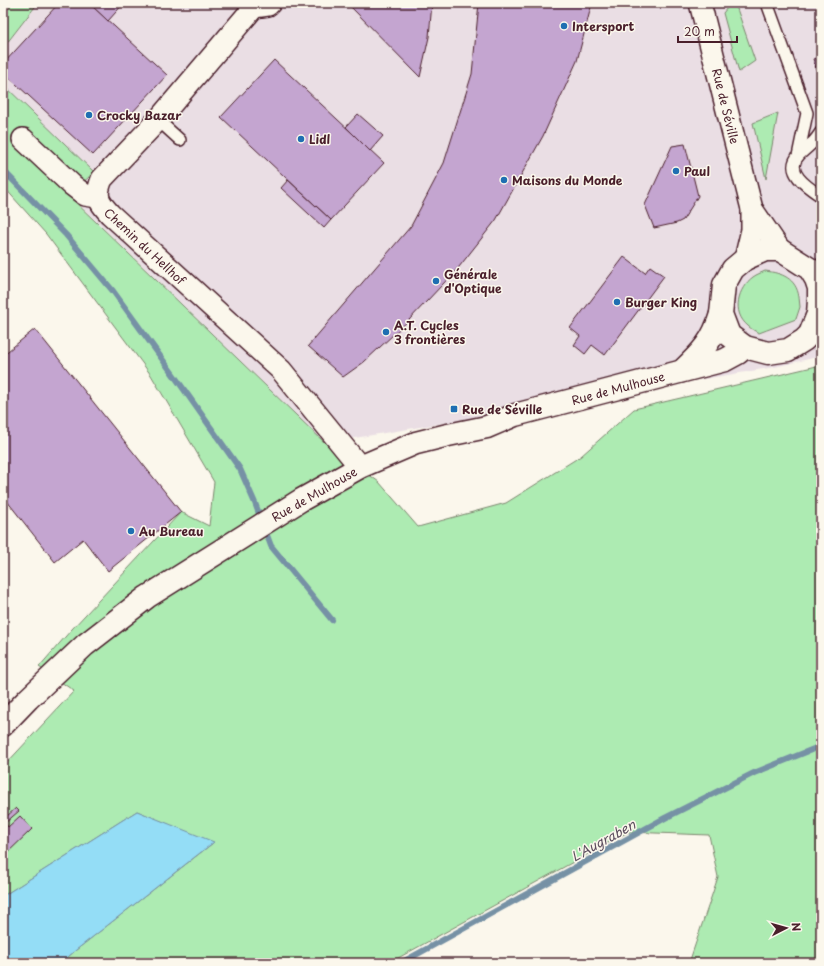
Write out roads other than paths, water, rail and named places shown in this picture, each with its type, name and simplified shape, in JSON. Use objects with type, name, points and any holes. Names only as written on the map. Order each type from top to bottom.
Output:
[{"type":"main road","points":[[765,250],[780,250],[818,277],[818,314],[816,332],[788,350],[768,353],[745,347],[729,335],[721,314],[724,285],[732,269],[745,259],[765,250]]},
{"type":"main road","name":"Rue de Mulhouse","points":[[681,372],[702,352],[716,330],[721,314]]},
{"type":"main road","name":"Rue de Mulhouse","points":[[3,725],[85,645],[147,597],[280,513],[360,467],[416,443],[488,427],[515,415],[726,360],[745,347]]},
{"type":"street","name":"Chemin du Hellhof","points":[[270,3],[268,5],[254,7],[158,120],[102,179],[98,189],[98,198],[110,214],[281,370],[360,467]]},
{"type":"street","name":"Rue de Séville","points":[[700,3],[752,209],[752,230],[745,259]]},
{"type":"street","points":[[23,139],[76,188],[85,195],[98,198]]},
{"type":"street","name":"Rue de Séville","points":[[752,209],[780,250]]},
{"type":"lane","points":[[767,3],[807,113],[794,168],[797,178],[807,187],[820,195]]},
{"type":"lane","points":[[158,120],[180,140]]},
{"type":"lane","points":[[798,156],[821,132]]},
{"type":"water","points":[[137,811],[214,842],[61,963],[3,963],[3,896]]},
{"type":"waterway","points":[[3,170],[66,235],[113,291],[240,469],[255,503],[271,546],[332,620]]},
{"type":"waterway","name":"L'Augraben","points":[[401,963],[665,818],[754,773],[821,746]]},
{"type":"place","name":"Intersport","points":[[564,26]]},
{"type":"place","name":"Crocky Bazar","points":[[89,115]]},
{"type":"place","name":"Lidl","points":[[301,139]]},
{"type":"place","name":"Paul","points":[[676,171]]},
{"type":"place","name":"Maisons du Monde","points":[[504,180]]},
{"type":"place","name":"Générale d'Optique","points":[[436,281]]},
{"type":"place","name":"Burger King","points":[[617,302]]},
{"type":"place","name":"A.T. Cycles 3 frontières","points":[[386,332]]},
{"type":"place","name":"Rue de Séville","points":[[454,409]]},
{"type":"place","name":"Au Bureau","points":[[131,531]]}]
